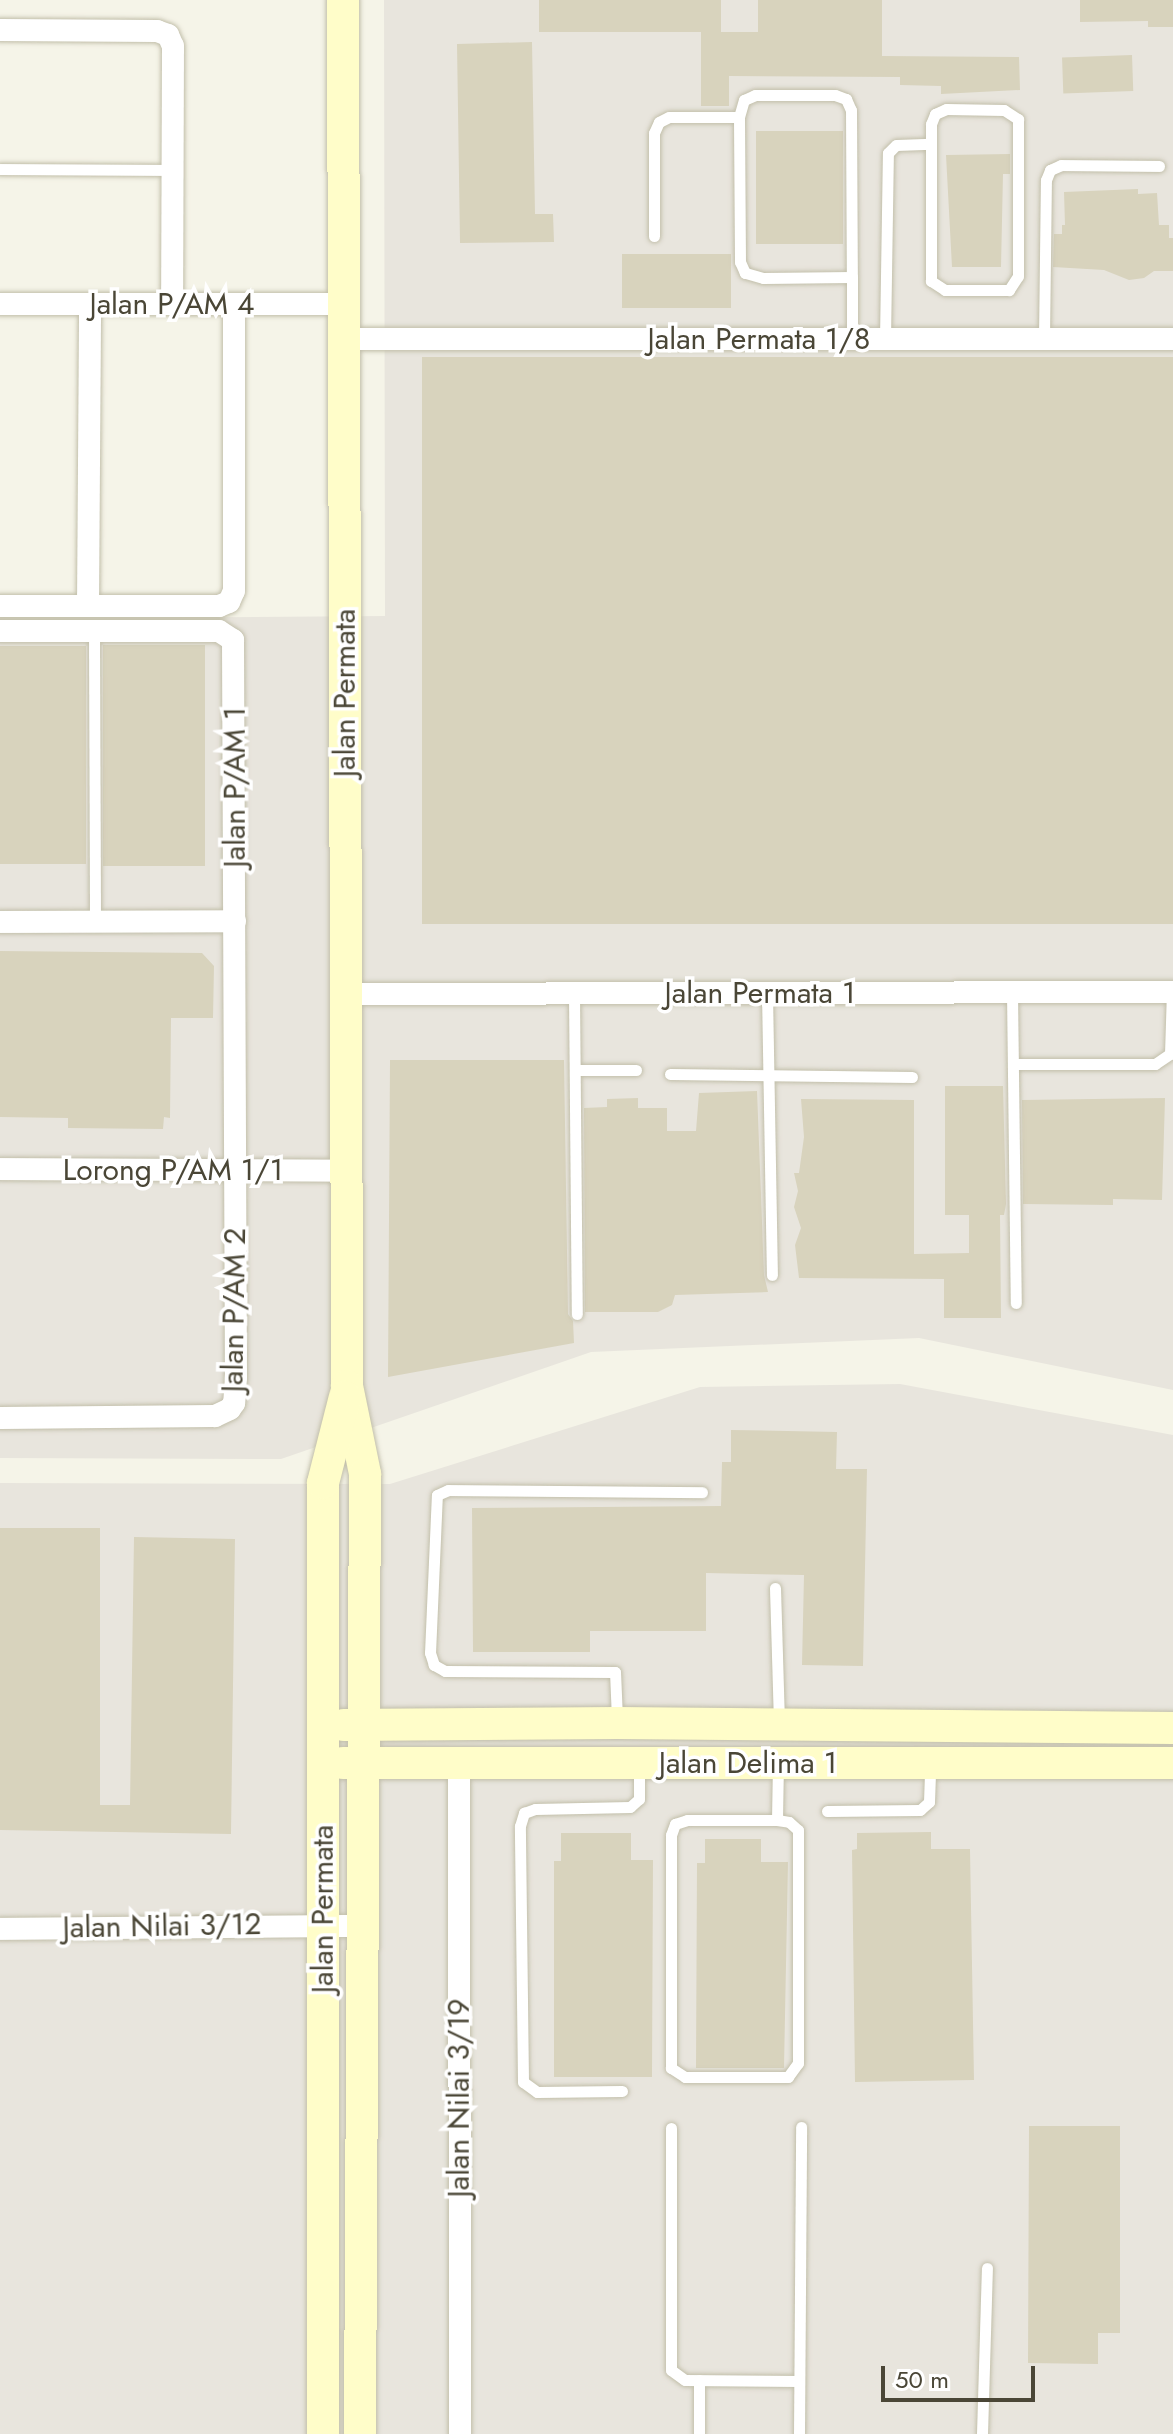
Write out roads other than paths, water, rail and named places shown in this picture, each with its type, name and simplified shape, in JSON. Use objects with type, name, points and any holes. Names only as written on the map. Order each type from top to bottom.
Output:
[{"type":"street","name":"Jalan Permata","points":[[343,0],[347,1386],[365,1474],[360,2434]]},
{"type":"street","points":[[0,30],[157,31],[171,40],[172,304]]},
{"type":"street","name":"Jalan P/AM 4","points":[[0,304],[344,304]]},
{"type":"street","points":[[88,606],[90,304]]},
{"type":"street","points":[[0,606],[219,606],[229,602],[234,583],[234,304]]},
{"type":"street","name":"Jalan Permata 1/8","points":[[344,339],[1173,339]]},
{"type":"street","name":"Jalan P/AM 1","points":[[0,631],[219,631],[233,640],[235,1170]]},
{"type":"street","points":[[0,922],[235,921]]},
{"type":"street","name":"Jalan Permata 1","points":[[346,994],[1172,992]]},
{"type":"street","name":"Lorong P/AM 1/1","points":[[0,1169],[347,1171]]},
{"type":"street","name":"Jalan P/AM 2","points":[[0,1418],[215,1416],[230,1409],[236,1394],[235,1170]]},
{"type":"street","name":"Jalan Permata","points":[[323,2434],[323,1483],[347,1386]]},
{"type":"street","name":"Jalan Delima 1","points":[[325,1726],[617,1723],[779,1727],[1173,1728]]},
{"type":"street","name":"Jalan Delima 1","points":[[324,1763],[1173,1763]]},
{"type":"street","name":"Jalan Nilai 3/19","points":[[459,1763],[460,2434]]},
{"type":"street","name":"Jalan Nilai 3/12","points":[[0,1929],[362,1926]]},
{"type":"lane","points":[[852,277],[763,278],[745,273],[740,262],[739,117],[744,100],[755,95],[835,95],[846,99],[851,110],[852,277],[852,339]]},
{"type":"lane","points":[[946,109],[1004,110],[1018,119],[1018,276],[1009,290],[945,290],[931,281],[931,144],[931,124],[935,114],[946,109]]},
{"type":"lane","points":[[654,236],[654,133],[659,122],[669,117],[739,117]]},
{"type":"lane","points":[[885,339],[888,153],[896,145],[931,144]]},
{"type":"lane","points":[[1044,339],[1046,180],[1050,170],[1061,165],[1159,166]]},
{"type":"lane","points":[[0,169],[172,170]]},
{"type":"lane","points":[[94,631],[95,922]]},
{"type":"lane","points":[[1012,992],[1016,1303]]},
{"type":"lane","points":[[1013,1064],[1155,1064],[1170,1054],[1172,992]]},
{"type":"lane","points":[[574,993],[577,1314]]},
{"type":"lane","points":[[767,993],[772,1275]]},
{"type":"lane","points":[[575,1070],[636,1070]]},
{"type":"lane","points":[[670,1074],[912,1077]]},
{"type":"lane","points":[[617,1723],[615,1672],[445,1671],[434,1665],[430,1653],[437,1495],[448,1490],[702,1492]]},
{"type":"lane","points":[[775,1588],[779,1727]]},
{"type":"lane","points":[[622,2091],[537,2092],[523,2082],[520,1826],[524,1813],[535,1809],[630,1807],[639,1799],[639,1763]]},
{"type":"lane","points":[[827,1811],[920,1810],[929,1802],[930,1763]]},
{"type":"lane","points":[[777,1820],[778,1764]]},
{"type":"lane","points":[[687,1820],[777,1820],[789,1822],[798,1830],[796,2069],[782,2078],[679,2076],[669,2062],[671,1835],[675,1824],[687,1820]]},
{"type":"lane","points":[[799,2434],[801,2127]]},
{"type":"lane","points":[[671,2128],[669,2364],[679,2378],[799,2381]]},
{"type":"lane","points":[[982,2434],[987,2268]]},
{"type":"lane","points":[[699,2380],[699,2434]]}]
